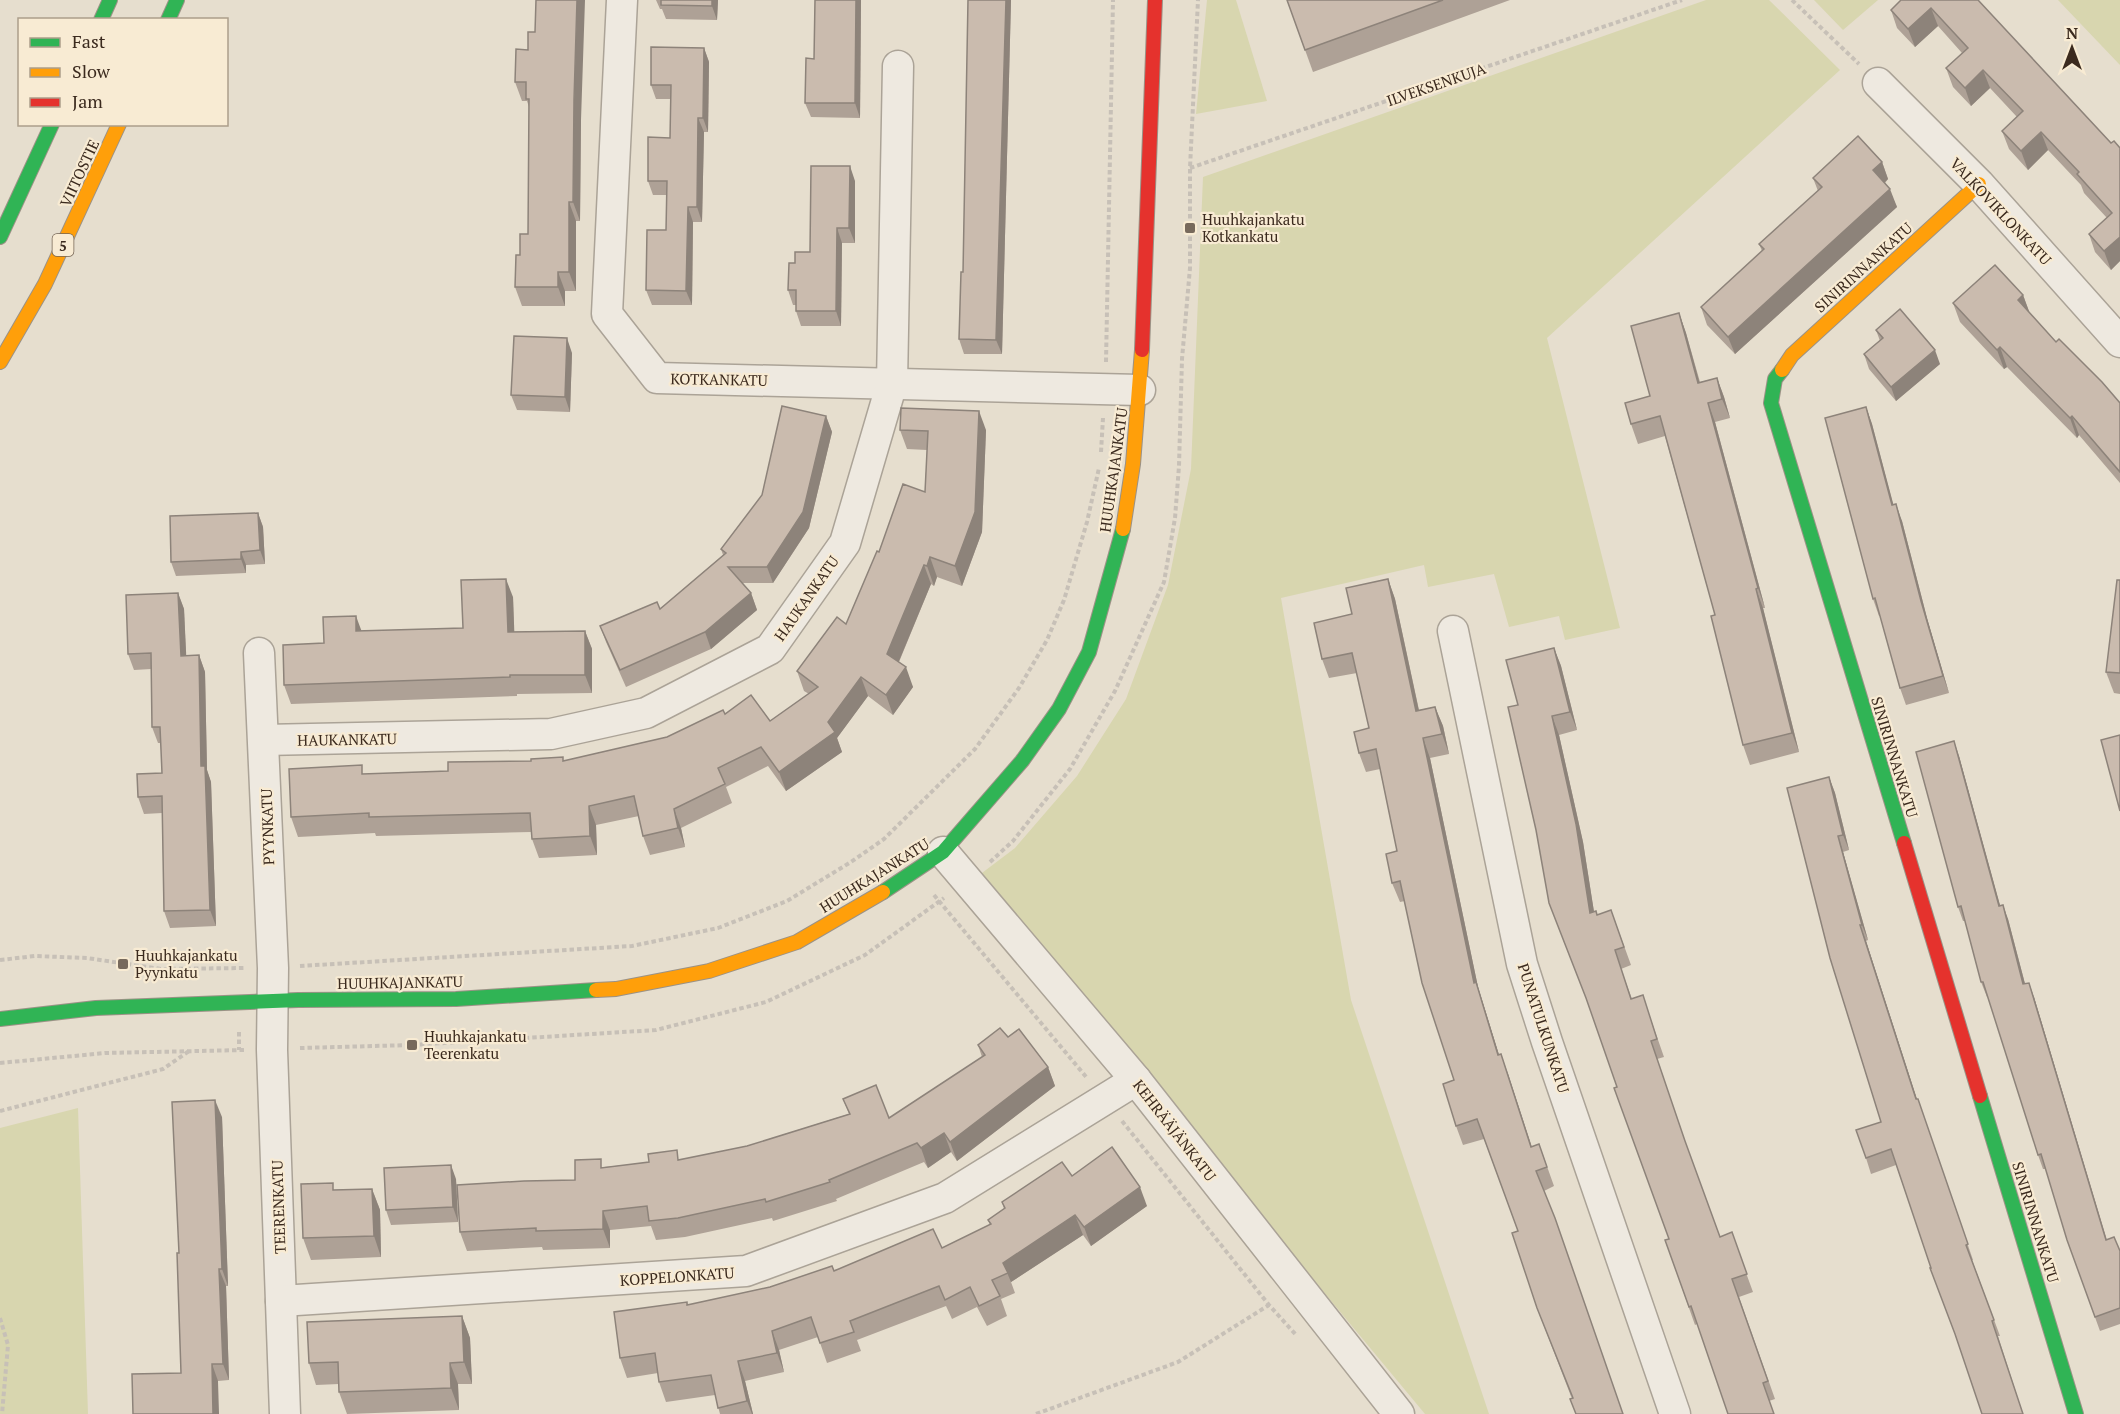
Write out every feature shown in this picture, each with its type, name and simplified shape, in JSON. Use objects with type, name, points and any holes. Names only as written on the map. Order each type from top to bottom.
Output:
[{"type":"main road","points":[[102,18],[110,0]]},
{"type":"main road","points":[[169,18],[177,0]]},
{"type":"main road","name":"HUUHKAJANKATU","points":[[0,1019],[96,1008],[273,1000],[456,999],[616,989],[709,971],[797,942],[872,899],[943,852],[1022,760],[1059,709],[1089,652],[1121,540],[1133,464],[1140,390],[1155,0]]},
{"type":"main road","points":[[0,237],[51,126]]},
{"type":"main road","name":"VIITOSTIE","points":[[0,362],[45,284],[118,126]]},
{"type":"main road","name":"SINIRINNANKATU","points":[[1979,184],[1792,355],[1775,379],[1771,404],[2076,1414]]},
{"type":"street","name":"KOTKANKATU","points":[[621,0],[608,314],[657,378],[1140,390]]},
{"type":"street","name":"HAUKANKATU","points":[[264,740],[551,734],[646,713],[770,649],[845,543],[892,383],[898,66]]},
{"type":"street","name":"VALKOVIKLONKATU","points":[[1878,83],[1979,184],[2120,342]]},
{"type":"street","name":"PUNATULKUNKATU","points":[[1453,631],[1522,964],[1546,1041],[1675,1414]]},
{"type":"street","name":"PYYNKATU","points":[[259,653],[273,1000]]},
{"type":"street","name":"KEHRÄÄJÄNKATU","points":[[943,852],[1136,1080],[1399,1414]]},
{"type":"street","name":"TEERENKATU","points":[[273,1000],[272,1050],[285,1414]]},
{"type":"street","name":"KOPPELONKATU","points":[[281,1302],[746,1271],[945,1198],[1136,1080]]},
{"type":"path","points":[[0,960],[35,956],[76,957],[161,969],[273,968],[632,946],[718,928],[787,901],[884,839],[975,749],[1019,688],[1047,640],[1064,600],[1087,522],[1100,461],[1105,388],[1113,0]]},
{"type":"path","points":[[0,1063],[105,1053],[412,1045],[657,1030],[766,1002],[865,955],[968,882],[1013,841],[1070,769],[1115,690],[1164,582],[1175,518],[1179,466],[1182,359],[1190,268],[1191,168],[1198,0]]},
{"type":"path","name":"ILVEKSENKUJA","points":[[1191,168],[1682,0]]},
{"type":"path","points":[[1792,0],[1878,83]]},
{"type":"path","points":[[940,901],[1104,1099],[1269,1305],[1301,1339]]},
{"type":"path","points":[[0,1111],[164,1069],[190,1051]]},
{"type":"path","points":[[1036,1414],[1178,1362],[1269,1305]]},
{"type":"path","points":[[0,1318],[8,1345],[2,1414]]},
{"type":"shaded area","points":[[1207,0],[1236,0],[1267,101],[1196,114]]},
{"type":"shaded area","points":[[1706,0],[1769,0],[1840,70],[1547,338],[1620,628],[1565,640],[1559,616],[1509,627],[1494,574],[1428,587],[1424,565],[1281,598],[1351,1000],[1489,1414],[1425,1414],[978,876],[1015,848],[1077,776],[1126,699],[1168,585],[1191,469],[1203,177]]},
{"type":"shaded area","points":[[1814,0],[1878,0],[1843,30]]},
{"type":"shaded area","points":[[2058,0],[2120,0],[2120,65]]},
{"type":"shaded area","points":[[78,1108],[88,1414],[0,1414],[0,1128]]},
{"type":"building","points":[[536,0],[577,0],[573,202],[569,202],[569,272],[558,272],[558,287],[515,287],[516,255],[520,255],[520,234],[528,234],[529,99],[526,99],[526,82],[515,82],[516,49],[528,50],[528,32],[535,32]]},
{"type":"building","points":[[661,0],[712,0],[712,6],[661,5]]},
{"type":"building","points":[[815,0],[856,0],[855,103],[805,103],[806,58],[814,59]]},
{"type":"building","points":[[968,0],[1006,0],[996,340],[959,339],[961,272],[963,272]]},
{"type":"building","points":[[1287,0],[1443,0],[1305,50]]},
{"type":"building","points":[[1901,0],[1978,0],[2111,143],[2114,141],[2120,148],[2120,237],[2104,251],[2089,234],[2112,213],[2077,174],[2079,172],[2041,132],[2021,151],[2002,131],[2023,111],[1983,70],[1965,88],[1946,68],[1968,48],[1931,8],[1908,29],[1891,10]]},
{"type":"building","points":[[651,47],[704,48],[703,118],[698,118],[697,207],[688,207],[686,291],[646,290],[647,230],[666,230],[667,181],[648,181],[648,137],[670,138],[671,85],[651,85]]},
{"type":"building","points":[[1858,136],[1882,162],[1873,170],[1890,189],[1728,337],[1701,307],[1764,249],[1759,244],[1822,187],[1813,178]]},
{"type":"building","points":[[811,166],[850,166],[849,228],[837,228],[836,311],[796,311],[796,290],[788,290],[789,263],[795,263],[795,252],[810,252]]},
{"type":"building","points":[[1995,265],[2023,295],[2018,300],[2056,342],[2059,339],[2120,403],[2120,472],[2072,416],[2070,418],[2000,347],[1997,350],[1953,303]]},
{"type":"building","points":[[1900,309],[1935,350],[1891,387],[1864,354],[1883,338],[1876,330]]},
{"type":"building","points":[[1679,313],[1698,383],[1717,378],[1722,399],[1708,403],[1758,588],[1756,589],[1792,733],[1743,745],[1711,616],[1715,615],[1660,416],[1631,424],[1625,403],[1650,396],[1631,326]]},
{"type":"building","points":[[514,336],[567,338],[565,397],[511,395]]},
{"type":"building","points":[[782,406],[826,416],[803,512],[767,567],[728,567],[751,593],[705,632],[620,670],[600,626],[657,602],[660,609],[726,553],[721,549],[762,495]]},
{"type":"building","points":[[1866,407],[1892,505],[1896,504],[1943,676],[1900,688],[1875,598],[1873,599],[1825,418]]},
{"type":"building","points":[[901,408],[979,411],[975,512],[955,566],[930,557],[927,566],[924,565],[887,654],[906,667],[886,695],[861,677],[828,722],[835,732],[779,772],[761,747],[718,768],[725,784],[674,809],[678,828],[643,836],[634,796],[589,806],[590,836],[532,839],[530,813],[369,817],[369,813],[291,817],[289,769],[362,765],[362,774],[448,771],[448,762],[531,761],[531,759],[563,757],[563,761],[667,737],[723,710],[725,714],[751,695],[770,721],[818,687],[797,671],[837,617],[846,624],[877,551],[879,552],[903,484],[925,492],[928,431],[900,430]]},
{"type":"building","points":[[258,513],[260,550],[241,552],[241,559],[171,562],[170,516]]},
{"type":"building","points":[[506,579],[508,632],[585,631],[585,675],[510,675],[510,677],[284,685],[283,645],[324,643],[323,617],[356,616],[356,631],[463,628],[461,580]]},
{"type":"building","points":[[1388,579],[1416,711],[1435,707],[1442,734],[1423,738],[1474,983],[1476,982],[1498,1055],[1501,1054],[1531,1147],[1539,1144],[1547,1167],[1536,1171],[1555,1218],[1623,1414],[1576,1414],[1570,1399],[1573,1398],[1537,1308],[1512,1233],[1518,1231],[1477,1119],[1456,1126],[1443,1084],[1454,1080],[1422,983],[1400,881],[1392,883],[1386,854],[1397,851],[1376,749],[1359,753],[1354,732],[1369,728],[1352,653],[1322,659],[1314,623],[1352,614],[1346,588]]},
{"type":"building","points":[[2117,580],[2120,580],[2120,673],[2106,672]]},
{"type":"building","points":[[178,593],[181,656],[199,655],[201,766],[205,766],[210,910],[164,911],[162,796],[138,797],[137,774],[162,773],[160,727],[152,727],[151,653],[128,654],[126,595]]},
{"type":"building","points":[[1554,648],[1570,712],[1552,716],[1576,824],[1590,913],[1596,911],[1597,915],[1611,910],[1624,947],[1615,950],[1631,999],[1643,995],[1657,1039],[1651,1041],[1720,1237],[1732,1232],[1747,1274],[1732,1279],[1768,1381],[1763,1383],[1774,1414],[1728,1414],[1691,1306],[1689,1307],[1665,1240],[1669,1239],[1614,1088],[1617,1087],[1586,998],[1549,903],[1536,830],[1508,707],[1518,705],[1506,660]]},
{"type":"building","points":[[2120,735],[2120,811],[2101,740]]},
{"type":"building","points":[[1954,741],[1999,906],[2003,905],[2023,984],[2029,983],[2106,1240],[2114,1237],[2120,1251],[2120,1308],[2095,1317],[2067,1240],[2041,1154],[2038,1155],[1983,982],[1981,982],[1916,752]]},
{"type":"building","points":[[1829,777],[1843,835],[1838,836],[1862,925],[1860,925],[1916,1099],[1918,1099],[1968,1244],[1966,1245],[1994,1320],[1992,1321],[2023,1414],[1982,1414],[1891,1149],[1866,1158],[1856,1130],[1881,1122],[1830,958],[1787,788]]},
{"type":"building","points":[[1000,1028],[1008,1037],[1019,1029],[1048,1067],[950,1142],[944,1133],[921,1148],[917,1143],[829,1180],[830,1182],[766,1202],[765,1199],[678,1218],[649,1221],[647,1206],[603,1211],[603,1229],[536,1231],[536,1228],[460,1232],[457,1185],[575,1180],[575,1160],[601,1159],[601,1168],[649,1162],[648,1154],[677,1150],[678,1160],[747,1146],[850,1114],[843,1099],[876,1085],[889,1118],[985,1055],[978,1045]]},
{"type":"building","points":[[215,1100],[222,1269],[219,1269],[223,1364],[212,1364],[213,1414],[133,1414],[132,1374],[181,1373],[177,1253],[179,1253],[172,1102]]},
{"type":"building","points":[[1112,1147],[1140,1187],[1084,1227],[1075,1215],[1003,1263],[1008,1273],[992,1280],[1000,1296],[979,1306],[970,1287],[945,1300],[939,1286],[850,1321],[854,1332],[820,1343],[811,1317],[772,1331],[777,1353],[738,1361],[747,1401],[718,1408],[711,1375],[659,1382],[655,1353],[620,1358],[614,1312],[687,1302],[687,1305],[770,1287],[832,1266],[834,1271],[933,1229],[942,1248],[991,1224],[988,1220],[1005,1208],[1002,1202],[1062,1162],[1072,1176]]},
{"type":"building","points":[[451,1165],[453,1207],[386,1210],[384,1168]]},
{"type":"building","points":[[333,1183],[333,1190],[372,1189],[374,1236],[303,1238],[301,1184]]},
{"type":"building","points":[[462,1316],[464,1362],[450,1363],[451,1388],[339,1392],[338,1362],[309,1363],[307,1322]]},
{"type":"traffic: fast","points":[[102,18],[110,0]]},
{"type":"traffic: fast","points":[[169,18],[177,0]]},
{"type":"traffic: fast","points":[[0,237],[51,126]]},
{"type":"traffic: fast","points":[[1782,370],[1775,379],[1771,403],[1904,843]]},
{"type":"traffic: fast","points":[[883,892],[943,852],[1022,761],[1059,709],[1089,652],[1123,529]]},
{"type":"traffic: fast","points":[[0,1019],[96,1008],[298,1000],[456,999],[596,990]]},
{"type":"traffic: fast","points":[[1980,1096],[2076,1414]]},
{"type":"traffic: slow","points":[[0,362],[45,284],[118,126]]},
{"type":"traffic: slow","points":[[1782,370],[1792,355],[1979,184]]},
{"type":"traffic: slow","points":[[1123,529],[1133,464],[1142,350]]},
{"type":"traffic: slow","points":[[596,990],[616,989],[709,971],[797,942],[883,892]]},
{"type":"traffic: jam","points":[[1142,350],[1155,0]]},
{"type":"traffic: jam","points":[[1904,843],[1980,1096]]},
{"type":"place","name":"Huuhkajankatu Kotkankatu","points":[[1190,228]]},
{"type":"place","name":"Huuhkajankatu Pyynkatu","points":[[123,964]]},
{"type":"place","name":"Huuhkajankatu Teerenkatu","points":[[412,1045]]}]
